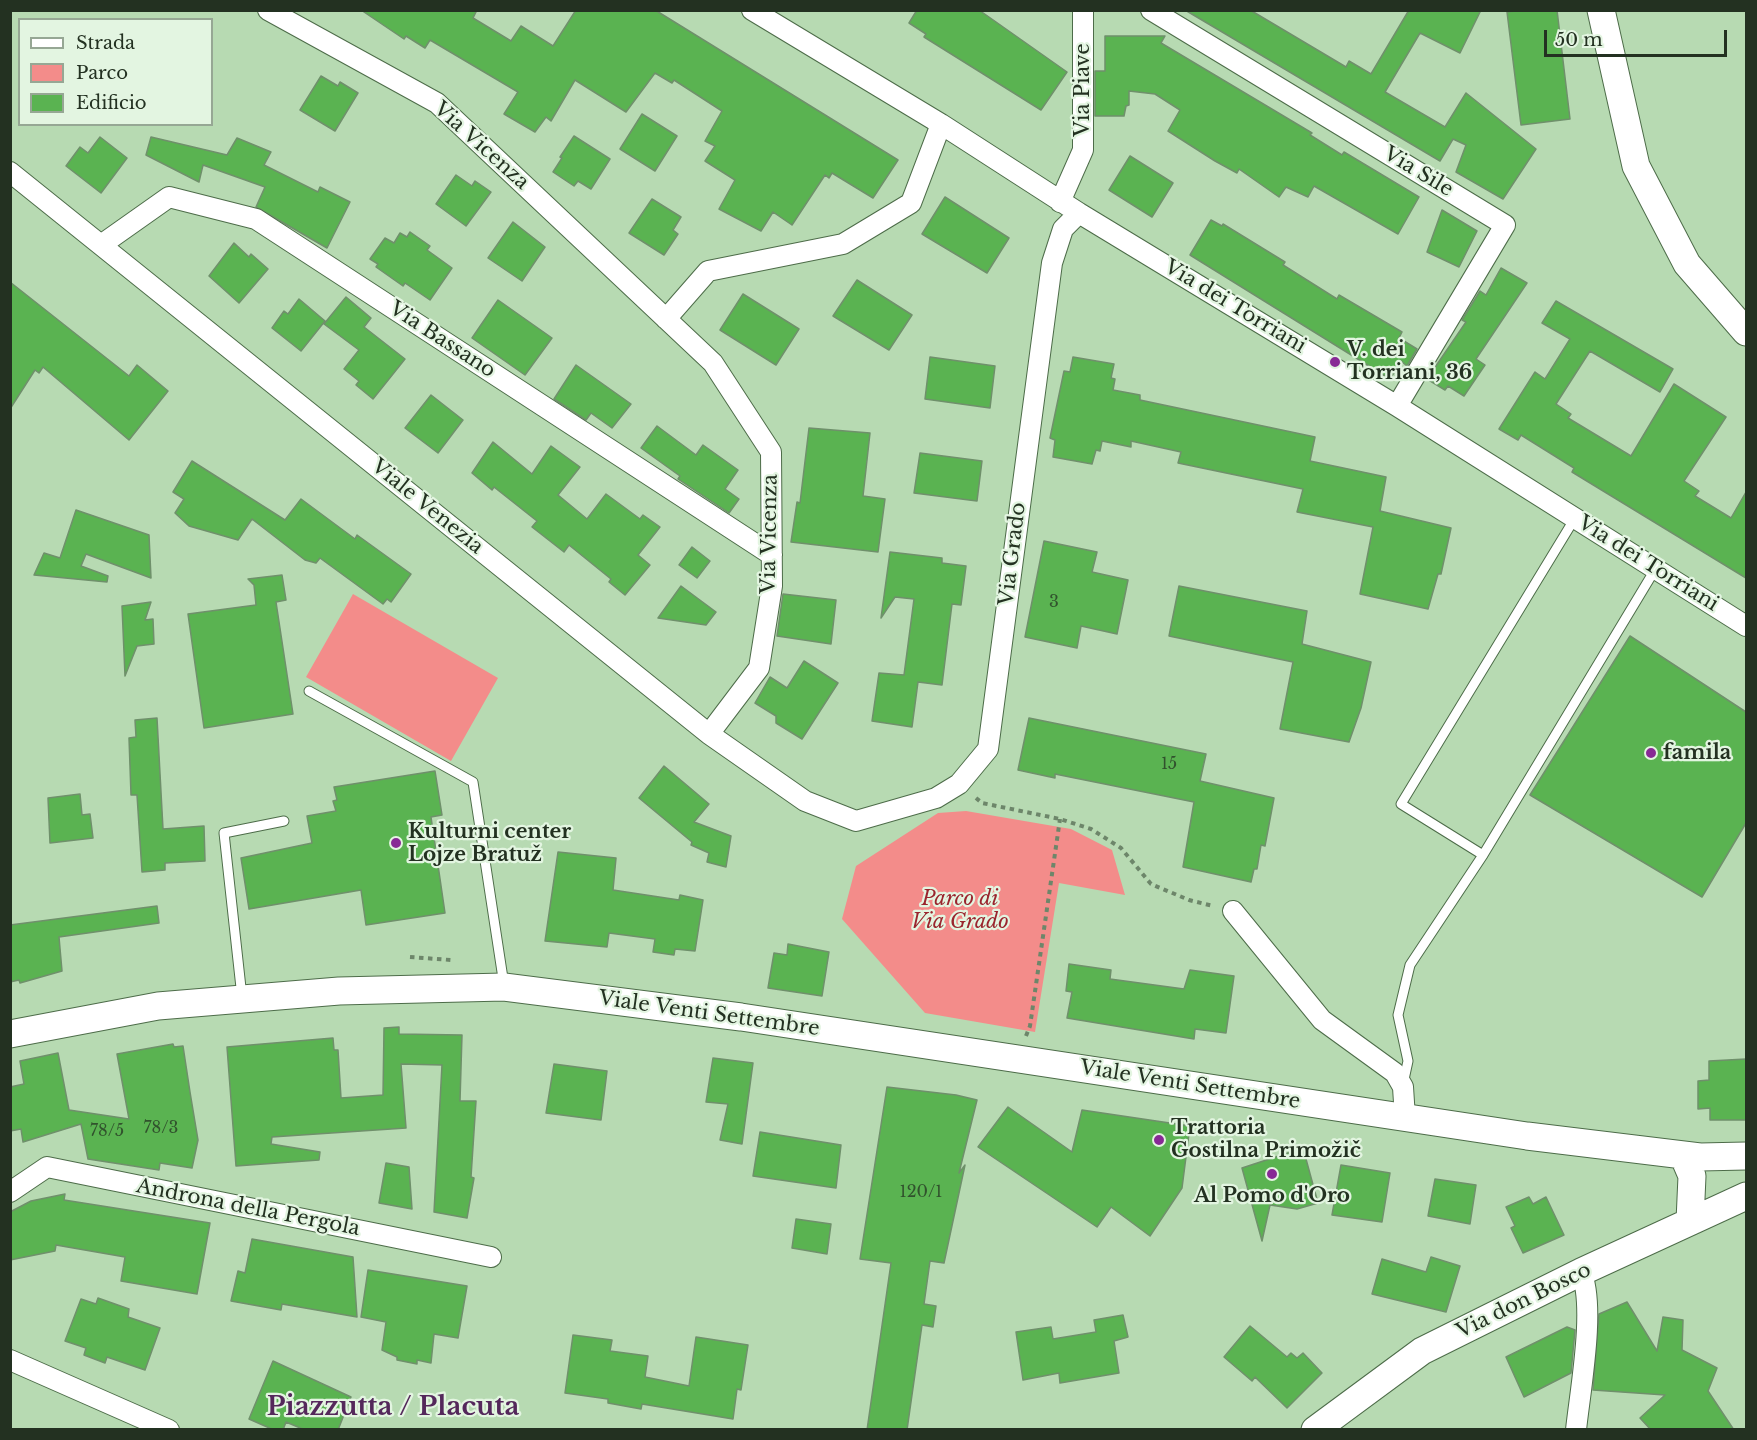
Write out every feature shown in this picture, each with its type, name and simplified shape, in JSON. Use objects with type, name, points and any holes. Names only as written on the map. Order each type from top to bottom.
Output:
[{"type":"main road","points":[[1601,10],[1636,166],[1687,264],[1746,332]]},
{"type":"main road","name":"Viale Venti Settembre","points":[[10,1034],[158,1006],[351,991],[504,987],[741,1017],[1633,1151],[1746,1156]]},
{"type":"main road","points":[[1683,1155],[1692,1176],[1690,1221]]},
{"type":"main road","name":"Via don Bosco","points":[[1315,1430],[1422,1351],[1581,1272],[1746,1196]]},
{"type":"street","name":"Via Vicenza","points":[[268,10],[438,103],[713,363],[771,452],[772,586],[759,668],[709,734]]},
{"type":"street","name":"Via dei Torriani","points":[[752,10],[941,124],[1060,202],[1397,406],[1746,626]]},
{"type":"street","name":"Via Piave","points":[[1060,202],[1083,150],[1083,10]]},
{"type":"street","name":"Via Sile","points":[[1151,10],[1505,225],[1397,406]]},
{"type":"street","points":[[666,319],[708,271],[843,244],[910,203],[941,124]]},
{"type":"street","name":"Viale Venezia","points":[[10,172],[709,734],[805,801],[856,821]]},
{"type":"street","name":"Via Bassano","points":[[101,245],[169,197],[256,219],[772,555]]},
{"type":"street","name":"Via Grado","points":[[856,821],[936,798],[959,784],[988,749],[1052,263],[1063,229],[1079,213]]},
{"type":"street","points":[[1233,911],[1322,1020],[1383,1062],[1403,1087],[1405,1118]]},
{"type":"street","name":"Androna della Pergola","points":[[10,1192],[47,1167],[491,1257]]},
{"type":"street","points":[[1576,1430],[1585,1342],[1586,1284],[1581,1272]]},
{"type":"street","points":[[10,1360],[169,1430]]},
{"type":"lane","points":[[1483,855],[1401,804],[1575,518]]},
{"type":"lane","points":[[1403,1087],[1408,1061],[1398,1015],[1410,964],[1483,855],[1656,568]]},
{"type":"lane","points":[[309,691],[474,783],[504,987]]},
{"type":"lane","points":[[242,999],[224,833],[284,821]]},
{"type":"path","points":[[959,784],[982,803],[1060,819],[1091,829],[1121,848],[1151,884],[1189,900],[1233,911]]},
{"type":"path","points":[[1017,1059],[1030,1026],[1060,819]]},
{"type":"green space","points":[[353,594],[498,678],[451,761],[306,677]]},
{"type":"green space","name":"Parco di Via Grado","points":[[966,811],[1071,829],[1112,850],[1125,895],[1059,883],[1035,1032],[925,1013],[842,919],[856,866],[938,813]]},
{"type":"building","points":[[361,10],[477,10],[473,18],[511,41],[521,26],[553,46],[576,10],[655,10],[898,160],[873,198],[832,173],[829,178],[825,175],[792,225],[773,212],[761,231],[719,209],[735,180],[705,161],[715,146],[705,141],[722,111],[674,80],[672,83],[655,73],[626,112],[575,80],[551,121],[546,117],[535,132],[504,114],[518,92],[430,40],[425,48],[406,36],[404,39]]},
{"type":"building","points":[[917,10],[979,10],[1067,72],[1041,110],[924,37],[926,34],[909,23]]},
{"type":"building","points":[[1185,10],[1250,10],[1346,67],[1349,61],[1371,74],[1409,10],[1481,10],[1460,53],[1420,33],[1385,92],[1445,127],[1466,93],[1536,149],[1503,199],[1456,172],[1466,145],[1453,139],[1440,161]]},
{"type":"building","points":[[1557,10],[1570,119],[1521,125],[1507,12]]},
{"type":"building","points":[[1105,36],[1165,36],[1161,43],[1312,133],[1310,135],[1342,155],[1344,152],[1419,197],[1398,234],[1314,186],[1308,197],[1286,187],[1279,197],[1239,169],[1237,173],[1215,161],[1168,131],[1180,110],[1155,94],[1129,91],[1129,105],[1126,106],[1124,116],[1095,116],[1095,71],[1105,71]]},
{"type":"building","points":[[321,76],[338,86],[340,82],[358,93],[335,131],[300,110]]},
{"type":"building","points":[[642,114],[677,136],[655,171],[620,149]]},
{"type":"building","points":[[574,136],[610,159],[591,189],[578,181],[574,186],[553,172]]},
{"type":"building","points":[[100,137],[127,158],[101,193],[66,166],[80,147],[88,153]]},
{"type":"building","points":[[151,137],[227,155],[237,138],[271,152],[264,165],[318,192],[320,187],[350,202],[327,248],[256,207],[265,187],[203,165],[199,182],[146,155]]},
{"type":"building","points":[[1130,156],[1173,183],[1152,217],[1109,190]]},
{"type":"building","points":[[456,175],[472,186],[475,181],[491,192],[466,226],[436,204]]},
{"type":"building","points":[[945,197],[1009,238],[987,273],[922,234]]},
{"type":"building","points":[[652,199],[681,217],[673,230],[678,234],[664,255],[629,233]]},
{"type":"building","points":[[1442,210],[1477,231],[1459,267],[1427,252]]},
{"type":"building","points":[[1211,220],[1222,226],[1223,224],[1285,262],[1283,265],[1337,299],[1339,295],[1402,332],[1399,338],[1417,349],[1407,366],[1401,361],[1390,379],[1190,255]]},
{"type":"building","points":[[513,222],[545,247],[522,281],[488,258]]},
{"type":"building","points":[[410,232],[430,246],[427,250],[452,268],[430,300],[405,283],[403,286],[376,267],[378,264],[370,259],[385,238],[394,243],[400,233],[407,237]]},
{"type":"building","points":[[234,243],[249,257],[251,254],[268,269],[239,303],[209,276]]},
{"type":"building","points":[[1501,268],[1527,283],[1476,359],[1485,365],[1464,396],[1448,386],[1445,390],[1427,379],[1466,322],[1462,320],[1480,291],[1486,295]]},
{"type":"building","points":[[857,280],[912,315],[889,350],[833,316]]},
{"type":"building","points":[[10,282],[129,376],[137,365],[168,391],[129,440],[43,367],[39,373],[35,370],[10,409]]},
{"type":"building","points":[[743,294],[799,329],[776,365],[720,330]]},
{"type":"building","points":[[346,297],[371,318],[364,327],[405,359],[373,399],[356,385],[359,381],[344,369],[359,350],[324,324]]},
{"type":"building","points":[[299,299],[325,321],[301,351],[272,328],[284,311],[288,314]]},
{"type":"building","points":[[498,300],[552,338],[525,375],[472,338]]},
{"type":"building","points":[[1556,301],[1673,369],[1660,392],[1590,351],[1556,404],[1571,414],[1568,418],[1631,456],[1674,384],[1726,417],[1684,481],[1699,491],[1695,496],[1731,518],[1746,492],[1746,578],[1572,472],[1574,468],[1521,435],[1518,440],[1499,429],[1535,372],[1545,379],[1570,339],[1542,323]]},
{"type":"building","points":[[930,357],[995,366],[990,408],[925,399]]},
{"type":"building","points":[[1073,357],[1114,364],[1111,378],[1115,379],[1113,390],[1140,395],[1140,400],[1315,437],[1310,461],[1386,477],[1380,511],[1451,528],[1441,574],[1438,574],[1428,609],[1360,594],[1373,527],[1297,512],[1303,489],[1178,463],[1181,452],[1131,441],[1131,447],[1102,441],[1100,451],[1096,450],[1092,464],[1053,457],[1055,440],[1050,438],[1064,371],[1070,372]]},
{"type":"building","points":[[576,365],[631,404],[612,428],[591,413],[586,420],[554,399]]},
{"type":"building","points":[[431,395],[463,420],[438,453],[405,428]]},
{"type":"building","points":[[657,426],[696,455],[703,445],[738,470],[725,489],[739,499],[729,513],[678,479],[680,476],[641,448]]},
{"type":"building","points":[[809,428],[870,433],[863,496],[885,499],[878,552],[791,542],[797,502],[800,503]]},
{"type":"building","points":[[493,442],[532,474],[551,446],[580,467],[558,495],[587,519],[606,494],[640,519],[643,515],[660,527],[638,555],[650,565],[625,595],[609,582],[611,579],[569,545],[564,552],[532,527],[537,521],[494,487],[492,490],[472,473]]},
{"type":"building","points":[[920,453],[982,461],[977,501],[914,493]]},
{"type":"building","points":[[192,461],[285,520],[301,499],[355,539],[357,535],[411,574],[391,602],[387,599],[383,604],[320,558],[316,563],[305,560],[252,519],[238,540],[189,526],[175,513],[184,499],[173,492]]},
{"type":"building","points":[[76,510],[149,535],[151,578],[86,554],[81,566],[108,576],[107,582],[34,575],[44,553],[60,558]]},
{"type":"building","points":[[1044,541],[1097,552],[1092,572],[1128,580],[1117,634],[1081,626],[1077,648],[1025,637]]},
{"type":"building","points":[[692,547],[710,561],[697,578],[679,565]]},
{"type":"building","points":[[890,552],[942,558],[942,563],[966,566],[961,605],[952,604],[942,685],[918,682],[912,727],[872,721],[879,673],[904,675],[914,599],[895,597],[881,618]]},
{"type":"building","points":[[282,575],[286,600],[276,602],[293,714],[204,728],[188,614],[256,605],[254,585],[248,579]]},
{"type":"building","points":[[681,586],[716,612],[706,625],[658,618]]},
{"type":"building","points":[[1179,586],[1307,611],[1302,644],[1371,662],[1361,708],[1349,742],[1280,729],[1293,662],[1169,636]]},
{"type":"building","points":[[783,594],[836,600],[831,644],[777,636]]},
{"type":"building","points":[[151,602],[145,620],[153,619],[154,644],[137,646],[125,676],[122,606]]},
{"type":"building","name":"famila","points":[[1630,636],[1746,712],[1746,823],[1702,897],[1530,795]]},
{"type":"building","points":[[804,661],[838,683],[802,739],[776,723],[776,716],[755,703],[770,677],[787,688]]},
{"type":"building","points":[[157,718],[163,829],[204,826],[205,861],[165,863],[165,870],[142,872],[137,795],[131,795],[129,738],[136,737],[135,720]]},
{"type":"building","points":[[1029,718],[1206,754],[1200,781],[1274,798],[1265,846],[1261,845],[1257,869],[1254,869],[1251,882],[1183,867],[1194,802],[1055,774],[1055,778],[1018,770]]},
{"type":"building","points":[[664,766],[709,804],[694,822],[731,836],[726,867],[707,862],[709,853],[691,845],[692,842],[639,798]]},
{"type":"building","points":[[435,771],[442,815],[431,817],[445,913],[366,925],[361,890],[249,909],[241,858],[312,843],[307,816],[336,811],[333,801],[337,800],[334,787]]},
{"type":"building","points":[[80,794],[82,815],[90,814],[93,838],[50,843],[48,798]]},
{"type":"building","points":[[558,852],[616,858],[613,890],[679,900],[680,895],[703,900],[695,951],[675,949],[674,955],[653,952],[655,939],[609,933],[607,947],[545,941]]},
{"type":"building","points":[[157,906],[159,923],[59,937],[62,971],[20,983],[19,980],[10,982],[10,925]]},
{"type":"building","points":[[788,944],[829,952],[822,996],[768,988],[774,953],[787,955]]},
{"type":"building","points":[[1069,964],[1111,970],[1110,979],[1184,989],[1190,970],[1234,976],[1226,1033],[1195,1029],[1194,1039],[1067,1018],[1072,992],[1066,991]]},
{"type":"building","points":[[399,1027],[399,1034],[462,1035],[460,1101],[476,1101],[471,1177],[474,1178],[467,1218],[434,1212],[442,1065],[401,1064],[406,1128],[272,1137],[271,1144],[320,1152],[319,1160],[236,1166],[227,1047],[333,1038],[334,1050],[338,1050],[341,1098],[383,1095],[384,1028]]},
{"type":"building","points":[[173,1044],[174,1047],[183,1046],[198,1140],[192,1168],[160,1163],[159,1170],[88,1159],[81,1124],[23,1142],[21,1129],[10,1131],[10,1087],[24,1084],[20,1061],[58,1053],[69,1110],[129,1119],[117,1054]]},
{"type":"building","points":[[713,1058],[753,1063],[742,1144],[720,1140],[728,1104],[706,1102]]},
{"type":"building","points":[[1746,1059],[1746,1120],[1710,1120],[1710,1108],[1698,1109],[1698,1081],[1709,1080],[1709,1061]]},
{"type":"building","points":[[554,1064],[607,1071],[601,1120],[546,1113]]},
{"type":"building","points":[[887,1087],[956,1095],[977,1100],[959,1173],[965,1165],[944,1263],[930,1261],[924,1304],[936,1306],[933,1327],[922,1325],[907,1430],[867,1430],[891,1263],[860,1259]]},
{"type":"building","points":[[1008,1107],[1072,1152],[1082,1110],[1190,1126],[1182,1188],[1150,1236],[1111,1207],[1097,1227],[978,1147]]},
{"type":"building","points":[[760,1132],[841,1145],[836,1188],[753,1176]]},
{"type":"building","points":[[1303,1148],[1318,1203],[1297,1209],[1270,1205],[1262,1241],[1242,1168]]},
{"type":"building","points":[[386,1163],[409,1167],[412,1209],[379,1203]]},
{"type":"building","points":[[1341,1165],[1390,1173],[1382,1222],[1332,1215]]},
{"type":"building","points":[[1435,1179],[1476,1185],[1470,1224],[1428,1216]]},
{"type":"building","points":[[65,1194],[64,1200],[210,1223],[197,1294],[121,1281],[125,1257],[56,1245],[55,1251],[10,1260],[10,1212],[31,1201]]},
{"type":"building","points":[[1529,1197],[1533,1204],[1546,1197],[1564,1235],[1523,1253],[1511,1228],[1515,1226],[1506,1207]]},
{"type":"building","points":[[796,1219],[831,1224],[827,1254],[792,1248]]},
{"type":"building","points":[[252,1239],[353,1257],[357,1317],[282,1304],[281,1310],[231,1301],[238,1271],[245,1273]]},
{"type":"building","points":[[1431,1257],[1460,1266],[1446,1312],[1372,1294],[1382,1259],[1426,1272]]},
{"type":"building","points":[[368,1270],[467,1286],[458,1338],[434,1334],[431,1363],[417,1360],[417,1364],[397,1360],[397,1357],[382,1350],[386,1322],[361,1317]]},
{"type":"building","points":[[98,1298],[129,1309],[128,1317],[160,1328],[145,1370],[107,1357],[105,1363],[84,1355],[86,1348],[65,1341],[81,1299],[96,1304]]},
{"type":"building","points":[[1627,1302],[1657,1351],[1663,1317],[1683,1320],[1682,1350],[1717,1368],[1708,1391],[1734,1430],[1651,1430],[1640,1418],[1665,1395],[1593,1390],[1599,1314]]},
{"type":"building","points":[[1123,1315],[1128,1337],[1114,1341],[1119,1373],[1060,1383],[1059,1373],[1023,1380],[1016,1332],[1051,1327],[1053,1339],[1096,1332],[1094,1320]]},
{"type":"building","points":[[1250,1326],[1287,1357],[1291,1353],[1297,1358],[1303,1353],[1322,1373],[1287,1408],[1255,1377],[1252,1381],[1224,1357]]},
{"type":"building","points":[[1567,1327],[1575,1330],[1571,1373],[1524,1397],[1506,1357]]},
{"type":"building","points":[[573,1335],[612,1340],[610,1351],[648,1356],[645,1377],[689,1386],[696,1337],[748,1345],[741,1390],[737,1389],[733,1419],[642,1404],[641,1409],[608,1403],[608,1399],[565,1393]]},
{"type":"building","points":[[273,1361],[351,1397],[338,1430],[305,1430],[286,1422],[283,1430],[274,1430],[249,1419]]},
{"type":"place","name":"V. dei Torriani, 36","points":[[1335,362]]},
{"type":"place","name":"famila","points":[[1651,753]]},
{"type":"place","name":"Kulturni center Lojze Bratuž","points":[[396,843]]},
{"type":"place","name":"Trattoria Gostilna Primožič","points":[[1159,1140]]},
{"type":"place","name":"Al Pomo d'Oro","points":[[1272,1174]]},
{"type":"district","name":"Piazzutta / Placuta","points":[[393,1408]]}]
